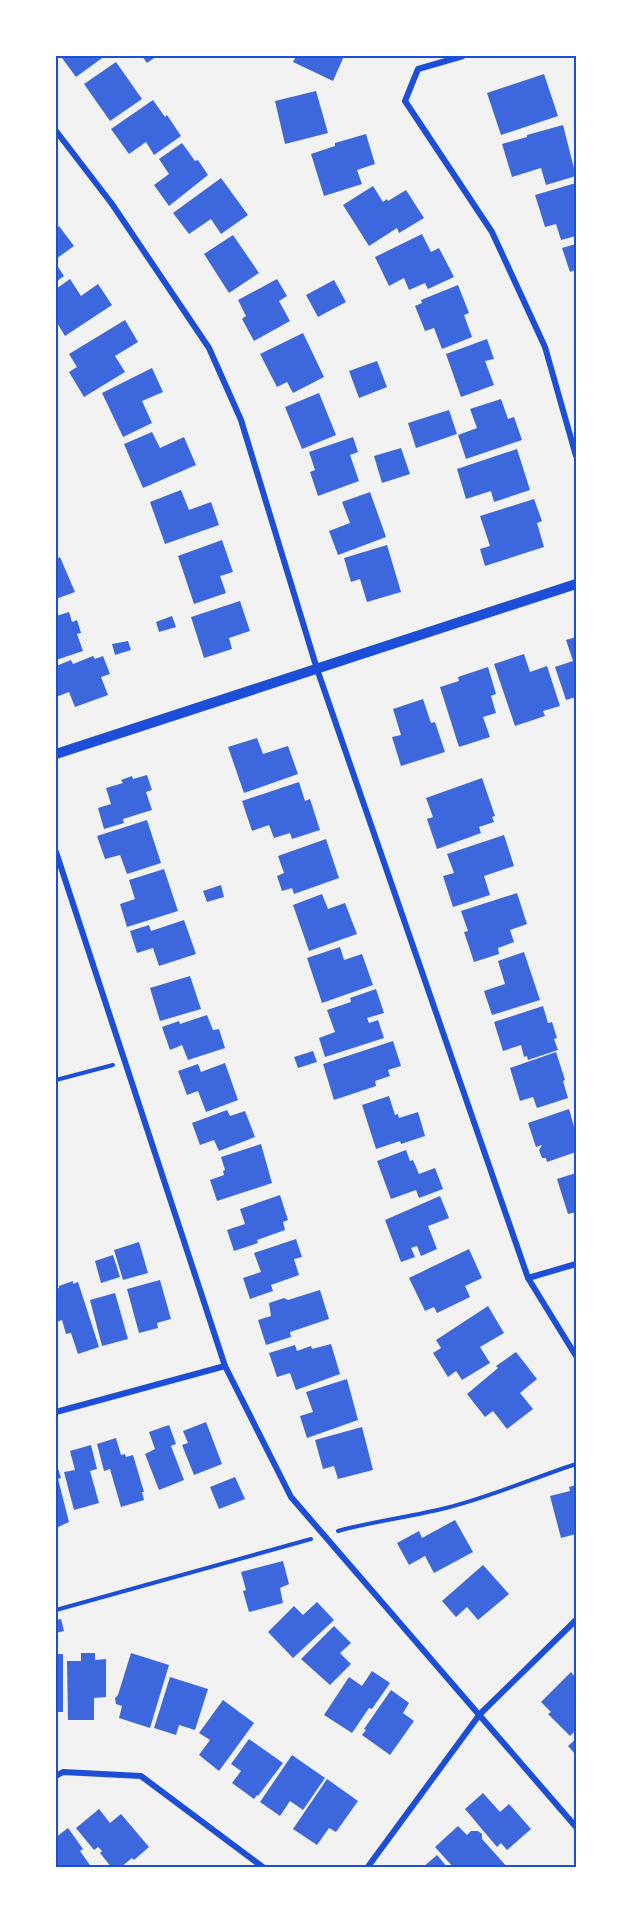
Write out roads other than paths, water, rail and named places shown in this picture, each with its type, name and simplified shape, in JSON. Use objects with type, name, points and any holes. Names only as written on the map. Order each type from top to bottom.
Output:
[{"type":"street","points":[[462,56],[418,69],[405,100],[492,232],[545,347],[576,456]]},
{"type":"street","points":[[56,131],[112,204],[209,348],[241,420],[317,669],[528,1278],[576,1356]]},
{"type":"street","points":[[56,754],[576,584]]},
{"type":"street","points":[[56,852],[225,1366],[291,1497],[576,1827]]},
{"type":"street","points":[[528,1278],[576,1264]]},
{"type":"street","points":[[56,1412],[225,1366]]},
{"type":"street","points":[[367,1868],[480,1714],[576,1620]]},
{"type":"street","points":[[56,1776],[63,1772],[141,1776],[264,1868]]}]
